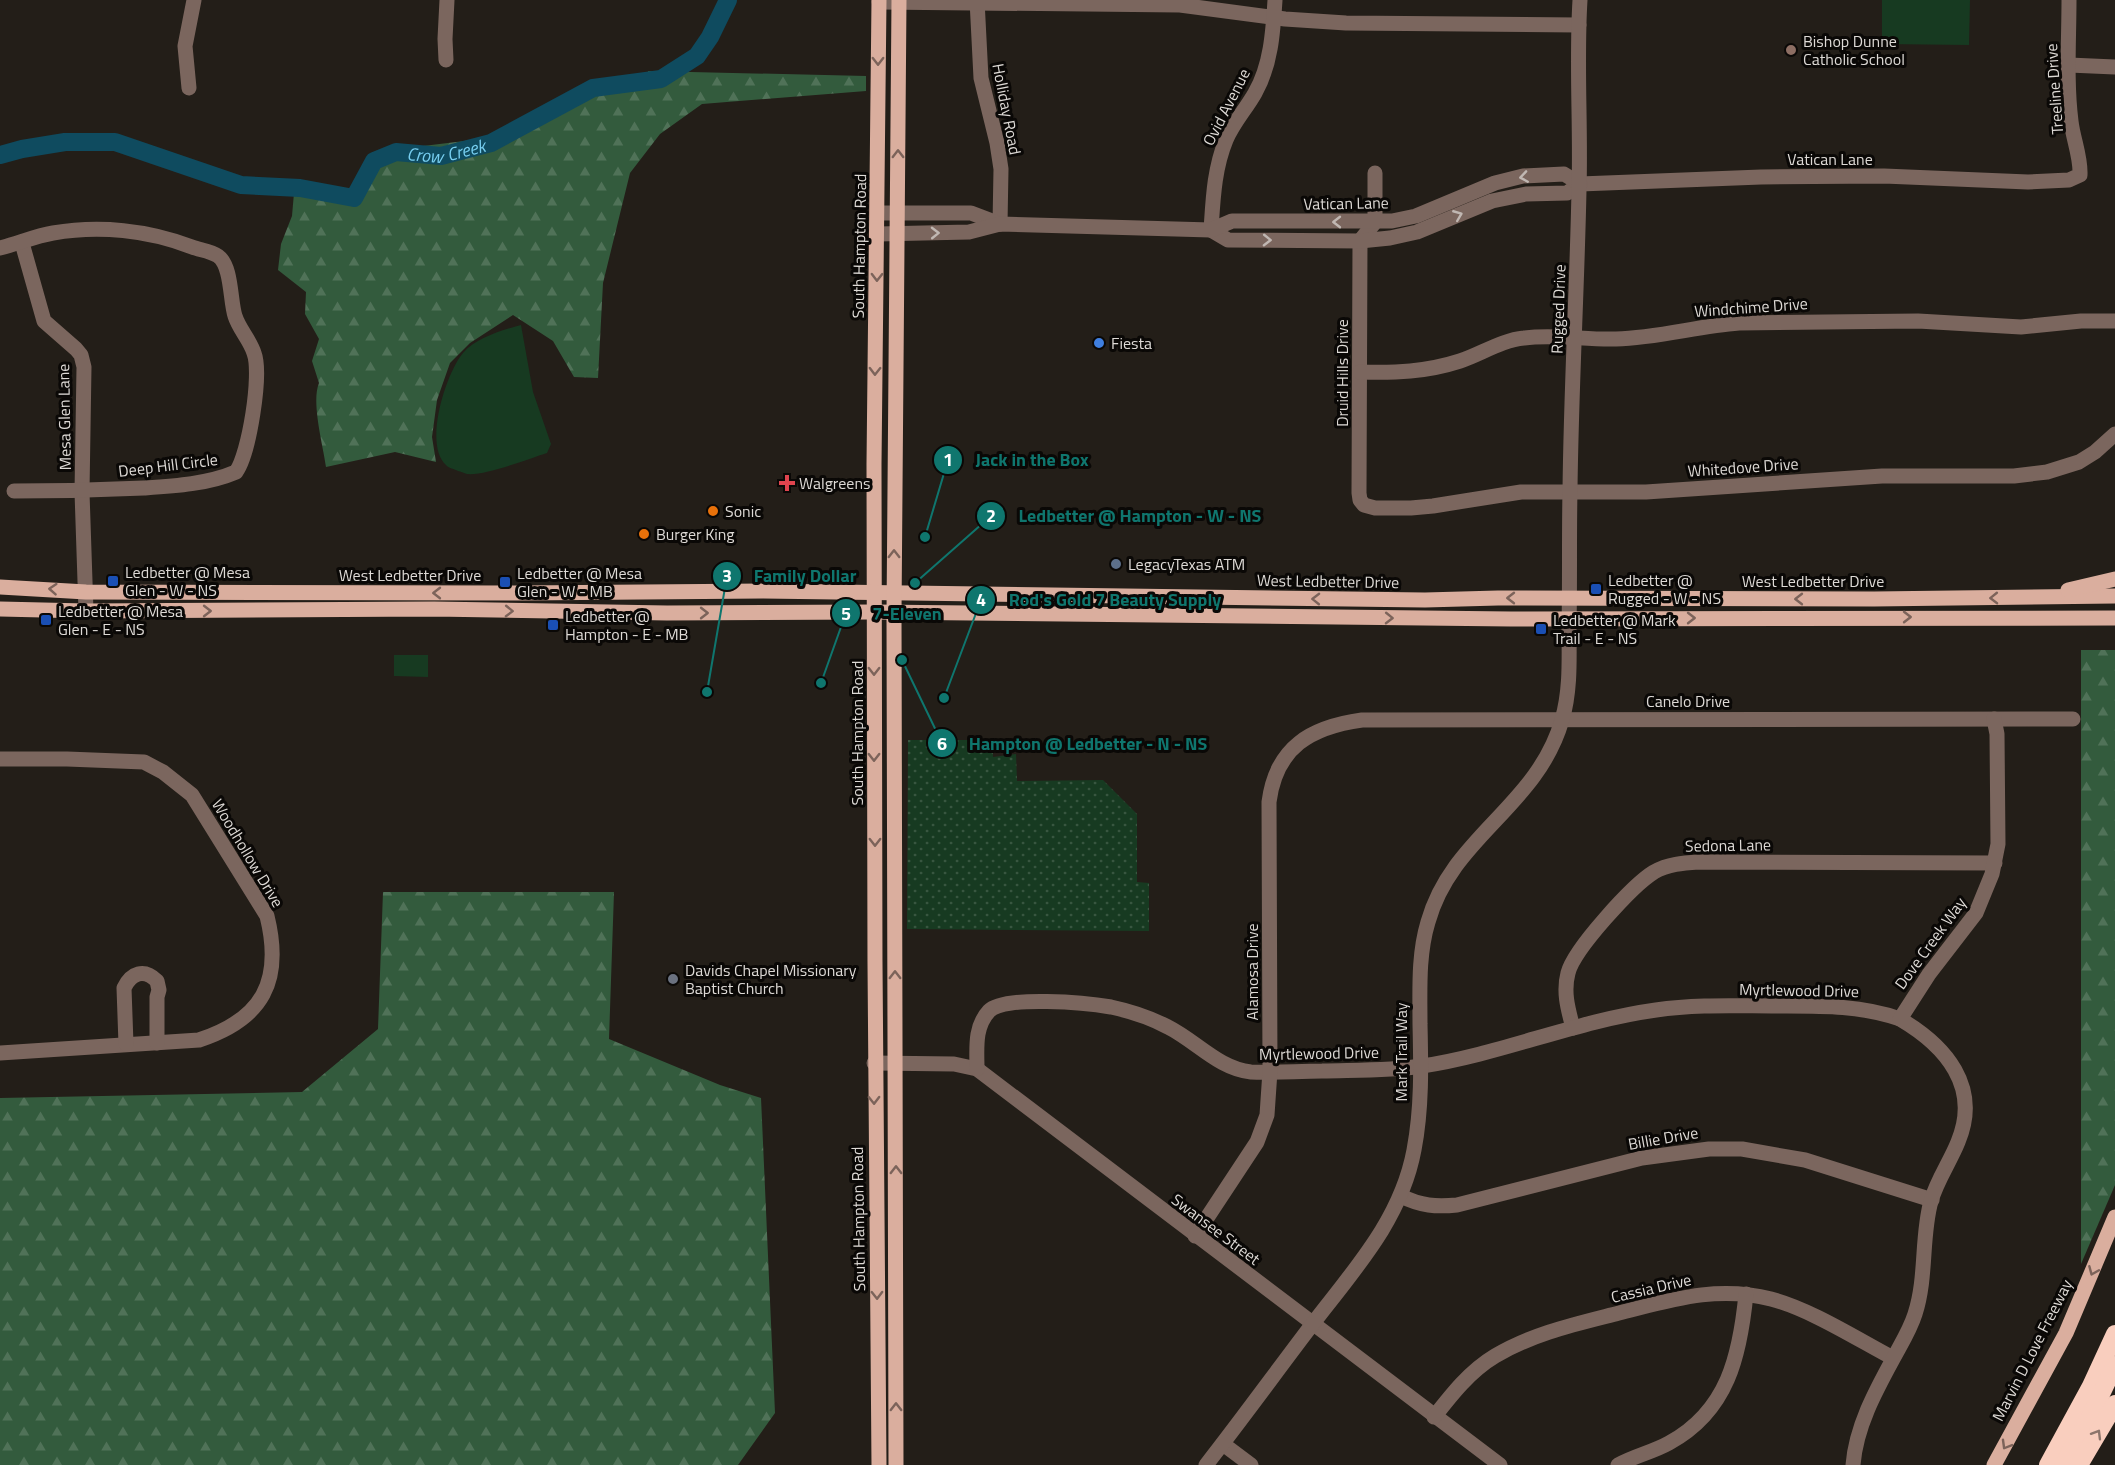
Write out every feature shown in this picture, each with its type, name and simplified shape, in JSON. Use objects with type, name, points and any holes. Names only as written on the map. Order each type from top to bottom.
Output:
[{"type":"highway","points":[[2091,1386],[2115,1320]]},
{"type":"highway","points":[[2048,1465],[2091,1386],[2115,1334]]},
{"type":"highway","points":[[2063,1465],[2088,1421],[2115,1365]]},
{"type":"highway","points":[[2079,1465],[2115,1404]]},
{"type":"main road","name":"South Hampton Road","points":[[879,1],[874,592],[876,910],[874,1063],[879,1465]]},
{"type":"main road","points":[[896,1465],[894,592],[899,1]]},
{"type":"main road","points":[[876,313],[896,313]]},
{"type":"main road","points":[[2036,597],[2115,579]]},
{"type":"main road","name":"West Ledbetter Drive","points":[[0,587],[86,592],[894,592],[1425,600],[2115,596]]},
{"type":"main road","points":[[667,591],[667,613]]},
{"type":"main road","points":[[355,610],[404,603],[408,593]]},
{"type":"main road","points":[[454,610],[458,603],[476,597],[522,593]]},
{"type":"main road","points":[[1058,615],[1061,594]]},
{"type":"main road","points":[[1874,599],[1874,617]]},
{"type":"main road","points":[[0,609],[874,612],[1569,619],[2063,616],[2115,618]]},
{"type":"main road","points":[[2063,616],[2115,624]]},
{"type":"main road","points":[[876,910],[895,913]]},
{"type":"main road","points":[[876,1207],[896,1208]]},
{"type":"main road","name":"Marvin D Love Freeway","points":[[1994,1465],[2066,1333],[2115,1216]]},
{"type":"street","points":[[189,88],[185,46],[194,0]]},
{"type":"street","points":[[446,60],[447,0]]},
{"type":"street","name":"Ovid Avenue","points":[[1211,230],[1214,189],[1219,162],[1226,139],[1256,92],[1263,74],[1272,42],[1275,0]]},
{"type":"street","name":"Rugged Drive","points":[[1569,619],[1570,494],[1580,184],[1580,0]]},
{"type":"street","name":"Treeline Drive","points":[[2069,0],[2068,65],[2071,122],[2081,165],[2080,176]]},
{"type":"street","points":[[879,1],[1190,5],[1274,18],[1388,25],[1579,25]]},
{"type":"street","name":"Holliday Road","points":[[977,1],[981,78],[1001,169],[1000,224]]},
{"type":"street","points":[[2068,65],[2115,67]]},
{"type":"street","points":[[1360,241],[1375,222],[1375,173]]},
{"type":"street","name":"Vatican Lane","points":[[878,234],[969,232],[1000,224],[1211,230],[1232,222],[1392,221],[1416,216],[1495,183],[1523,176],[1564,174],[1580,184]]},
{"type":"street","name":"Vatican Lane","points":[[1211,230],[1228,240],[1360,241],[1390,238],[1417,232],[1492,201],[1526,194],[1567,193],[1580,184],[1761,177],[1884,176],[2028,182],[2069,180],[2080,176]]},
{"type":"street","name":"Vatican Lane","points":[[878,213],[971,213],[1000,224]]},
{"type":"street","name":"Deep Hill Circle","points":[[0,248],[50,233],[84,229],[142,232],[217,255],[226,271],[235,317],[255,355],[257,370],[253,413],[244,456],[236,472],[220,479],[170,486],[82,492]]},
{"type":"street","name":"Druid Hills Drive","points":[[1360,241],[1359,493],[1364,505]]},
{"type":"street","name":"Mesa Glen Lane","points":[[22,243],[44,321],[76,349],[81,355],[84,367],[82,492],[86,611]]},
{"type":"street","name":"Windchime Drive","points":[[1360,372],[1400,373],[1431,369],[1461,361],[1522,338],[1638,337],[1712,325],[1780,321],[1918,321],[2021,327],[2081,321],[2115,321]]},
{"type":"street","name":"Whitedove Drive","points":[[1364,505],[1374,508],[1411,508],[1521,492],[1570,494],[1646,492],[1882,476],[2014,476],[2054,471],[2079,462],[2095,452],[2115,434]]},
{"type":"street","points":[[14,491],[82,492]]},
{"type":"street","name":"Mark Trail Way","points":[[1206,1465],[1372,1246],[1401,1196],[1413,1155],[1418,1126],[1421,1067],[1420,980],[1422,952],[1429,919],[1438,893],[1466,852],[1534,778],[1551,750],[1562,719],[1569,671],[1569,619]]},
{"type":"street","name":"Dove Creek Way","points":[[1900,1019],[1929,974],[1976,913],[1984,898],[1995,863],[1998,844],[1997,746],[1994,719]]},
{"type":"street","name":"Canelo Drive","points":[[1307,736],[1322,728],[1362,720],[2073,719]]},
{"type":"street","name":"Alamosa Drive","points":[[1195,1236],[1257,1142],[1267,1115],[1270,1071],[1269,802],[1278,771],[1292,750],[1307,736]]},
{"type":"street","name":"Woodhollow Drive","points":[[0,759],[144,762],[163,772],[192,795],[267,916],[272,938],[273,959],[263,994],[255,1006],[232,1026],[199,1040],[0,1053]]},
{"type":"street","name":"Sedona Lane","points":[[1573,1028],[1566,1001],[1566,985],[1568,971],[1575,955],[1643,880],[1666,866],[1699,862],[1995,863]]},
{"type":"street","points":[[126,1044],[124,988],[135,974],[144,973],[153,976],[159,990],[156,1008],[157,1043]]},
{"type":"street","name":"Myrtlewood Drive","points":[[977,1069],[977,1036],[982,1019],[991,1009],[1004,1003],[1021,1002],[1111,1007],[1139,1015],[1169,1027],[1224,1063],[1250,1072],[1386,1070],[1421,1067],[1573,1028],[1656,1010],[1699,1007],[1838,1006],[1883,1013],[1900,1019]]},
{"type":"street","points":[[1853,1465],[1860,1430],[1893,1358],[1909,1331],[1919,1298],[1932,1200],[1963,1129],[1965,1115],[1965,1100],[1958,1077],[1942,1050],[1934,1041],[1900,1019]]},
{"type":"street","name":"Swansee Street","points":[[874,1063],[954,1064],[977,1069],[1500,1465]]},
{"type":"street","name":"Billie Drive","points":[[1401,1196],[1416,1203],[1436,1207],[1457,1205],[1642,1158],[1676,1152],[1720,1149],[1763,1152],[1805,1160],[1932,1200]]},
{"type":"street","points":[[1618,1465],[1668,1444],[1685,1434],[1703,1417],[1721,1394],[1738,1354],[1746,1294]]},
{"type":"street","name":"Cassia Drive","points":[[1434,1417],[1467,1378],[1494,1357],[1526,1340],[1557,1328],[1694,1295],[1746,1294],[1771,1299],[1796,1308],[1893,1358]]},
{"type":"street","points":[[1223,1444],[1251,1465]]},
{"type":"green space","points":[[1882,0],[1970,0],[1969,45],[1882,44]]},
{"type":"green space","points":[[648,71],[866,76],[866,91],[702,104],[660,134],[630,173],[603,283],[598,378],[574,377],[553,341],[513,315],[470,343],[450,363],[437,400],[432,437],[436,462],[395,452],[326,467],[316,401],[319,383],[312,361],[319,339],[305,314],[306,292],[278,270],[281,244],[292,216],[294,193],[354,195],[374,152],[497,137],[578,93],[647,83]]},
{"type":"green space","points":[[521,325],[533,392],[551,444],[547,453],[475,474],[466,474],[448,467],[439,455],[437,426],[444,392],[456,363],[463,353],[475,343],[498,332]]},
{"type":"green space","points":[[2081,650],[2115,650],[2115,1185],[2081,1264]]},
{"type":"green space","points":[[394,655],[428,655],[428,677],[394,676]]},
{"type":"green space","points":[[908,740],[992,740],[993,757],[1016,754],[1017,781],[1103,780],[1137,814],[1137,882],[1149,883],[1149,931],[907,929]]},
{"type":"green space","points":[[383,892],[614,892],[609,1039],[720,1085],[761,1098],[775,1413],[738,1465],[0,1465],[0,1098],[302,1092],[378,1029]]},
{"type":"waterway","name":"Crow Creek","points":[[0,155],[65,142],[115,142],[241,185],[300,188],[354,198],[374,161],[396,152],[441,156],[491,143],[593,88],[661,79],[697,56],[710,37],[728,0]]},
{"type":"place","name":"Bishop Dunne Catholic School","points":[[1791,50]]},
{"type":"place","name":"Fiesta","points":[[1099,343]]},
{"type":"place","name":"Walgreens","points":[[787,483]]},
{"type":"place","name":"Sonic","points":[[713,511]]},
{"type":"place","name":"Burger King","points":[[644,534]]},
{"type":"place","name":"Jack in the Box","points":[[925,537]]},
{"type":"place","name":"LegacyTexas ATM","points":[[1116,564]]},
{"type":"place","name":"Ledbetter @ Mesa Glen - W - NS","points":[[113,581]]},
{"type":"place","name":"Ledbetter @ Mesa Glen - W - MB","points":[[505,582]]},
{"type":"place","name":"Ledbetter @ Hampton - W - NS","points":[[915,583]]},
{"type":"place","name":"Ledbetter @ Rugged - W - NS","points":[[1596,589]]},
{"type":"place","name":"Ledbetter @ Mesa Glen - E - NS","points":[[46,620]]},
{"type":"place","name":"Ledbetter @ Hampton - E - MB","points":[[553,625]]},
{"type":"place","name":"Ledbetter @ Mark Trail - E - NS","points":[[1541,629]]},
{"type":"place","name":"Hampton @ Ledbetter - N - NS","points":[[902,660]]},
{"type":"place","name":"7-Eleven","points":[[821,683]]},
{"type":"place","name":"Family Dollar","points":[[707,692]]},
{"type":"place","name":"Rod's Gold 7 Beauty Supply","points":[[944,698]]},
{"type":"place","name":"Davids Chapel Missionary Baptist Church","points":[[673,979]]}]
